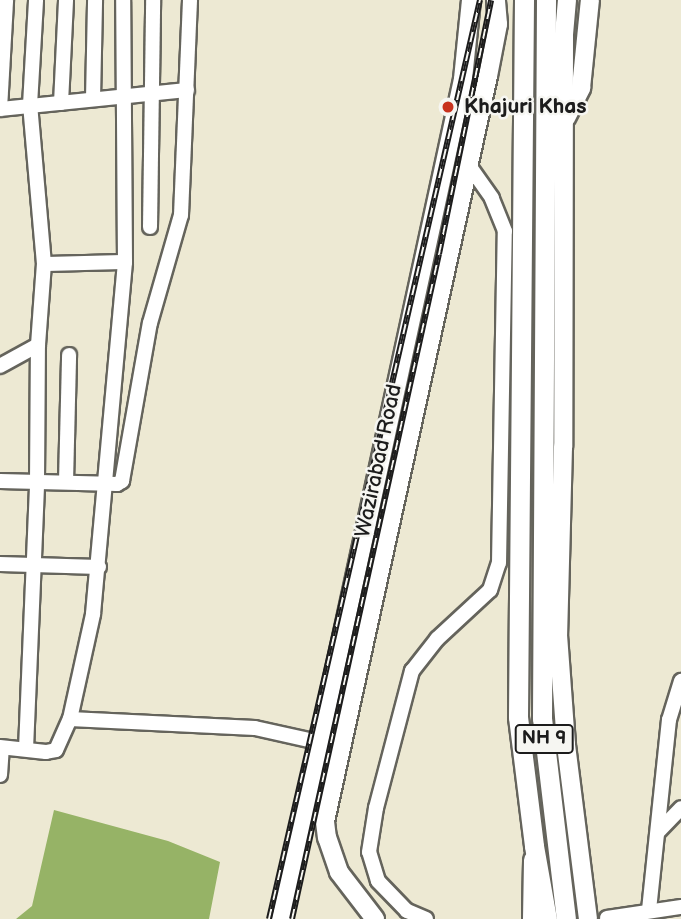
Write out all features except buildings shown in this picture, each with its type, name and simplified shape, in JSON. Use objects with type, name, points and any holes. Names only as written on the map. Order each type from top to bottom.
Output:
[{"type":"highway","name":"NH 9","points":[[524,0],[518,717],[534,846]]},
{"type":"highway","name":"NH 9","points":[[546,0],[542,718],[566,919]]},
{"type":"highway","points":[[534,846],[547,919]]},
{"type":"main road","name":"Wazirabad Road","points":[[281,919],[463,79],[471,0]]},
{"type":"main road","name":"Wazirabad Road","points":[[374,919],[340,872],[327,838],[325,821],[498,24],[496,0]]},
{"type":"main road","points":[[567,0],[563,447],[558,635],[568,772],[588,919]]},
{"type":"main road","points":[[564,122],[581,88],[590,0]]},
{"type":"main road","points":[[532,919],[530,884],[534,846]]},
{"type":"street","points":[[6,0],[0,109],[187,90]]},
{"type":"street","points":[[26,749],[37,482],[38,345],[44,264],[30,106],[36,0]]},
{"type":"street","points":[[61,103],[66,0]]},
{"type":"street","points":[[93,99],[95,0]]},
{"type":"street","points":[[0,775],[1,748],[46,752],[56,750],[70,719],[93,614],[125,262],[123,0]]},
{"type":"street","points":[[150,227],[153,0]]},
{"type":"street","points":[[0,481],[117,484],[122,481],[152,314],[176,241],[183,198],[190,0]]},
{"type":"street","points":[[426,919],[407,911],[378,881],[369,852],[376,808],[412,671],[436,639],[490,590],[499,563],[505,231],[500,212],[468,164]]},
{"type":"street","points":[[44,264],[125,262]]},
{"type":"street","points":[[0,366],[38,345]]},
{"type":"street","points":[[66,482],[69,355]]},
{"type":"street","points":[[0,564],[99,567]]},
{"type":"street","points":[[649,911],[669,720],[681,681]]},
{"type":"street","points":[[70,719],[255,727],[318,741]]},
{"type":"street","points":[[658,832],[681,808]]},
{"type":"street","points":[[607,918],[681,906]]},
{"type":"green space","points":[[54,810],[168,841],[220,862],[209,919],[16,919],[32,906]]},
{"type":"railway","points":[[269,919],[480,0]]},
{"type":"railway","points":[[292,919],[439,254],[491,0]]},
{"type":"place","name":"Khajuri Khas","points":[[448,107]]}]
